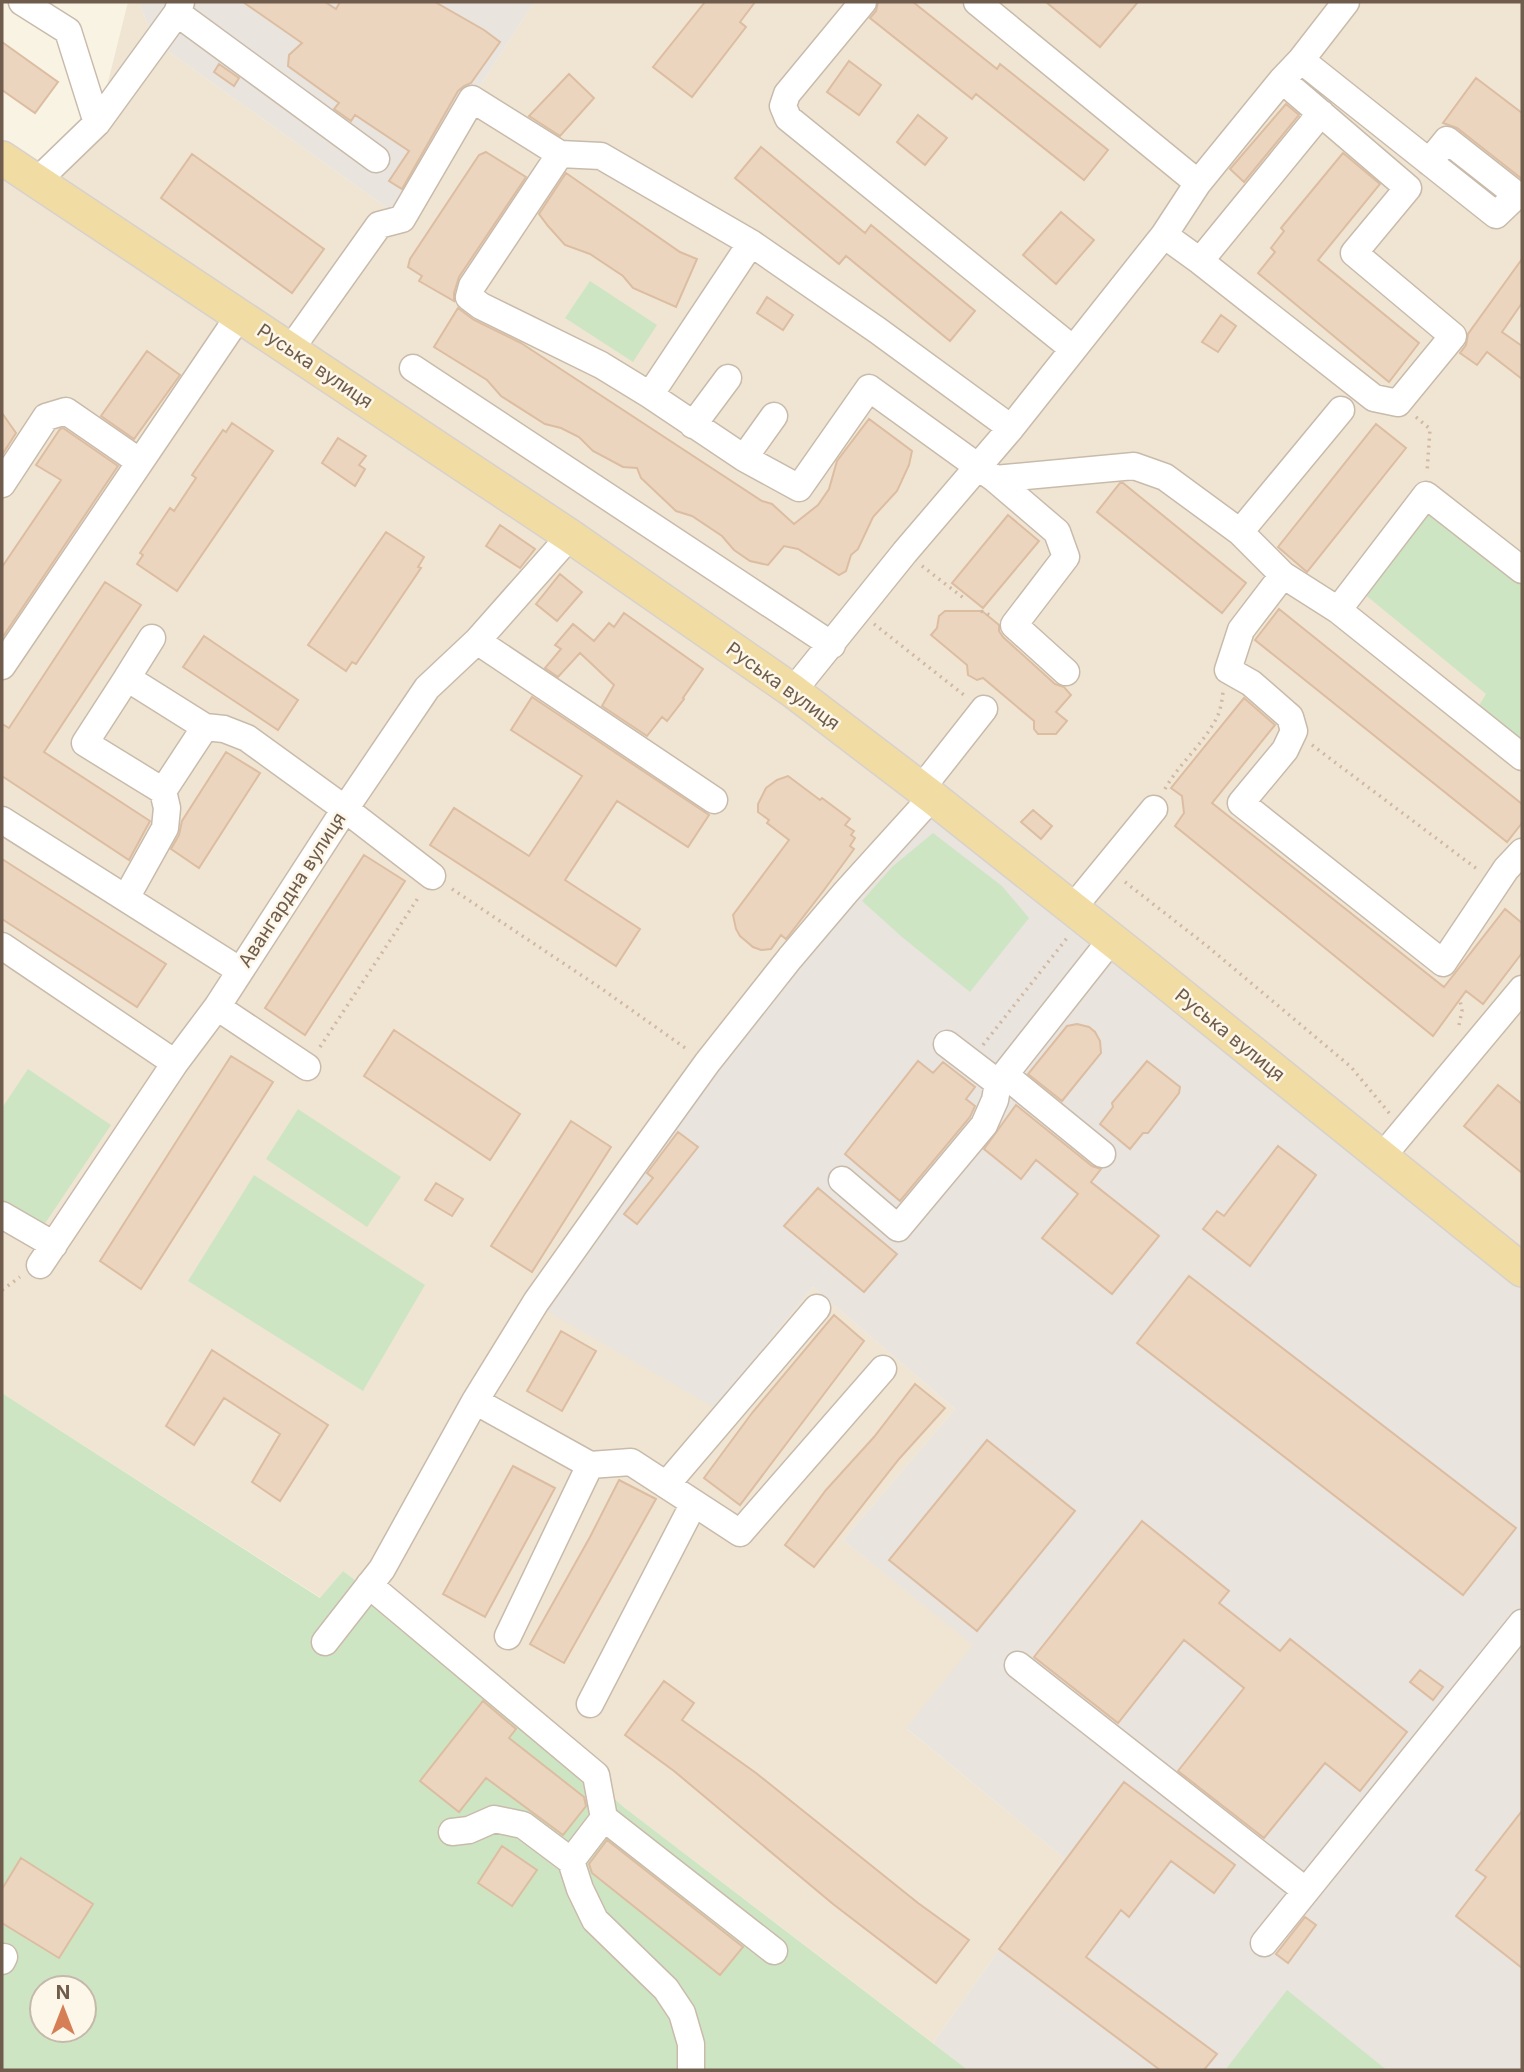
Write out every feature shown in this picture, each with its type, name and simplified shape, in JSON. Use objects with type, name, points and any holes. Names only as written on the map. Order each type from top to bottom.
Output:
[{"type":"main road","name":"Руська вулиця","points":[[2,158],[570,536],[793,691],[926,793],[1071,921],[1111,940],[1522,1270]]},
{"type":"street","points":[[23,2],[68,31],[97,123]]},
{"type":"street","points":[[863,2],[788,94],[783,106],[788,118],[1073,349]]},
{"type":"street","points":[[977,2],[1198,183]]},
{"type":"street","points":[[793,691],[905,552],[986,473],[1011,428],[1164,235],[1198,183],[1346,2]]},
{"type":"street","points":[[36,182],[97,123],[179,8],[376,159]]},
{"type":"street","points":[[1301,60],[1429,162]]},
{"type":"street","points":[[1164,235],[1374,398],[1398,403],[1452,336],[1354,253],[1408,188],[1282,80]]},
{"type":"street","points":[[290,350],[379,225],[402,219],[472,99],[561,155],[601,156],[751,243],[877,330],[1011,428]]},
{"type":"street","points":[[1200,261],[1321,113]]},
{"type":"street","points":[[561,155],[472,286],[469,297],[481,306],[601,365],[744,458],[799,488],[869,387],[986,473],[1057,532],[1066,557],[1014,625],[1066,673]]},
{"type":"street","points":[[650,395],[751,243]]},
{"type":"street","points":[[2,666],[239,316]]},
{"type":"street","points":[[413,368],[831,645]]},
{"type":"street","points":[[693,425],[728,378]]},
{"type":"street","points":[[1240,532],[1341,410]]},
{"type":"street","points":[[2,484],[46,417],[66,411],[140,462]]},
{"type":"street","points":[[744,458],[774,416]]},
{"type":"street","points":[[986,473],[1134,467],[1165,477],[1240,532],[1283,575],[1338,610],[1522,757]]},
{"type":"street","points":[[1338,610],[1426,495],[1522,570]]},
{"type":"street","name":"Авангардна вулиця","points":[[2,1215],[47,1255],[175,1063],[217,1007],[427,688],[477,640],[570,536]]},
{"type":"street","points":[[1283,575],[1241,630],[1228,670],[1251,683],[1290,717],[1294,732],[1286,750],[1241,803],[1443,963],[1512,872]]},
{"type":"street","points":[[126,898],[165,828],[167,808],[163,792],[85,743],[152,638]]},
{"type":"street","points":[[477,640],[714,800]]},
{"type":"street","points":[[127,678],[205,727],[224,729],[247,738],[432,876]]},
{"type":"street","points":[[325,1642],[382,1569],[475,1401],[536,1303],[707,1063],[926,793],[978,705]]},
{"type":"street","points":[[163,792],[205,727]]},
{"type":"street","points":[[1071,921],[1106,867],[1154,809]]},
{"type":"street","points":[[2,820],[239,970]]},
{"type":"street","points":[[842,1180],[898,1228],[985,1125],[1001,1079],[1111,940]]},
{"type":"street","points":[[2,946],[175,1063]]},
{"type":"street","points":[[1381,1158],[1522,989]]},
{"type":"street","points":[[217,1007],[307,1067]]},
{"type":"street","points":[[947,1045],[969,1062],[1001,1079],[1102,1154]]},
{"type":"street","points":[[666,1485],[817,1308]]},
{"type":"street","points":[[475,1401],[590,1465],[631,1462],[740,1533],[883,1369]]},
{"type":"street","points":[[508,1636],[590,1465]]},
{"type":"street","points":[[590,1704],[694,1503]]},
{"type":"street","points":[[369,1585],[596,1775],[604,1818],[774,1951]]},
{"type":"street","points":[[1264,1942],[1522,1623]]},
{"type":"street","points":[[1018,1665],[1306,1891]]},
{"type":"street","points":[[571,1861],[604,1818]]},
{"type":"street","points":[[452,1832],[469,1830],[494,1819],[523,1825],[571,1861],[580,1889],[595,1920],[666,1989],[682,2013],[691,2044],[691,2070]]},
{"type":"path","points":[[1398,403],[1430,429],[1426,495]]},
{"type":"path","points":[[905,552],[965,599]]},
{"type":"path","points":[[858,611],[978,705]]},
{"type":"path","points":[[1154,809],[1171,778],[1205,737],[1219,712],[1228,670]]},
{"type":"path","points":[[1294,732],[1512,872]]},
{"type":"path","points":[[1106,867],[1207,946],[1351,1067],[1393,1118]]},
{"type":"path","points":[[307,1067],[432,876],[602,989],[707,1063]]},
{"type":"path","points":[[969,1062],[1071,921]]},
{"type":"shaded area","points":[[128,2],[139,2],[154,41],[397,215],[534,2],[1522,2],[1522,1268],[1074,909],[715,1408],[813,1287],[955,1409],[843,1540],[974,1645],[907,1729],[1064,1858],[933,2043],[625,1808],[343,1571],[321,1598],[2,1393],[2,157],[36,181],[98,122]]},
{"type":"shaded area","points":[[139,2],[534,2],[397,215],[154,41]]},
{"type":"shaded area","points":[[933,798],[1522,1268],[1522,2070],[1387,2070],[1287,1991],[1225,2070],[968,2070],[933,2043],[1064,1858],[906,1728],[973,1645],[843,1540],[955,1409],[813,1287],[715,1408],[540,1307],[702,1073]]},
{"type":"green space","points":[[590,281],[657,325],[633,362],[565,318]]},
{"type":"green space","points":[[1428,512],[1522,581],[1522,748],[1475,712],[1486,694],[1363,593]]},
{"type":"green space","points":[[933,833],[1002,886],[1029,918],[970,992],[862,901],[892,867]]},
{"type":"green space","points":[[28,1069],[111,1125],[42,1228],[2,1201],[2,1108]]},
{"type":"green space","points":[[298,1109],[401,1177],[367,1227],[266,1159]]},
{"type":"green space","points":[[254,1175],[425,1285],[363,1391],[188,1281]]},
{"type":"green space","points":[[2,1393],[320,1598],[343,1571],[625,1808],[968,2070],[2,2070]]},
{"type":"green space","points":[[1287,1990],[1387,2070],[1225,2070]]},
{"type":"building","points":[[243,2],[325,2],[336,9],[340,2],[435,2],[500,42],[471,83],[458,91],[402,189],[389,181],[409,151],[355,115],[351,121],[334,109],[339,103],[288,66],[289,55],[302,43]]},
{"type":"building","points":[[705,2],[755,2],[740,22],[746,27],[692,97],[653,67]]},
{"type":"building","points":[[878,2],[913,2],[997,69],[1000,64],[1108,150],[1084,180],[976,94],[972,99],[870,18],[876,11]]},
{"type":"building","points":[[1046,2],[1138,2],[1100,47]]},
{"type":"building","points":[[2,42],[58,82],[35,113],[2,90]]},
{"type":"building","points":[[849,61],[881,85],[859,115],[827,92]]},
{"type":"building","points":[[219,64],[239,78],[234,86],[214,72]]},
{"type":"building","points":[[569,74],[594,98],[560,136],[529,116]]},
{"type":"building","points":[[1476,78],[1522,113],[1522,179],[1457,128],[1443,123]]},
{"type":"building","points":[[1286,104],[1299,115],[1244,182],[1230,169]]},
{"type":"building","points":[[918,115],[947,138],[925,165],[897,142]]},
{"type":"building","points":[[761,147],[865,233],[871,225],[975,311],[950,341],[846,256],[839,264],[735,178]]},
{"type":"building","points":[[486,152],[526,177],[459,277],[454,301],[419,281],[422,276],[408,267],[410,259],[479,155]]},
{"type":"building","points":[[1343,153],[1380,184],[1318,260],[1419,343],[1389,382],[1258,273],[1275,252],[1271,248],[1284,231],[1281,228]]},
{"type":"building","points":[[192,154],[324,249],[292,293],[161,198]]},
{"type":"building","points":[[566,173],[680,252],[697,259],[676,307],[633,288],[623,276],[590,254],[565,245],[548,226],[539,214]]},
{"type":"building","points":[[1061,212],[1094,240],[1056,284],[1023,255]]},
{"type":"building","points":[[1522,259],[1522,303],[1502,332],[1522,346],[1522,379],[1487,352],[1477,365],[1460,353],[1466,345],[1468,334]]},
{"type":"building","points":[[767,297],[793,315],[783,330],[757,313]]},
{"type":"building","points":[[458,308],[474,320],[521,343],[762,501],[772,504],[794,524],[818,505],[829,489],[837,461],[869,419],[912,451],[909,465],[897,491],[873,517],[858,549],[851,555],[846,571],[839,575],[798,549],[784,546],[768,565],[750,561],[734,550],[722,536],[692,516],[676,511],[641,478],[637,468],[623,467],[593,451],[579,437],[545,424],[501,396],[487,380],[434,347]]},
{"type":"building","points":[[1221,315],[1236,326],[1218,352],[1202,342]]},
{"type":"building","points":[[147,351],[180,375],[134,439],[101,416]]},
{"type":"building","points":[[2,413],[16,433],[2,455]]},
{"type":"building","points":[[232,423],[273,451],[177,591],[137,564],[143,555],[140,553],[170,508],[174,511],[196,478],[192,475],[223,430],[226,432]]},
{"type":"building","points":[[1376,424],[1406,448],[1307,572],[1278,547]]},
{"type":"building","points":[[63,428],[118,466],[2,638],[2,567],[61,480],[36,465]]},
{"type":"building","points":[[338,438],[366,456],[359,465],[365,469],[355,486],[322,463]]},
{"type":"building","points":[[1120,483],[1246,583],[1222,613],[1097,512]]},
{"type":"building","points":[[1008,515],[1039,541],[983,608],[952,583]]},
{"type":"building","points":[[500,525],[535,549],[520,568],[486,546]]},
{"type":"building","points":[[386,532],[424,557],[418,567],[421,568],[356,664],[352,662],[346,671],[308,645]]},
{"type":"building","points":[[560,574],[582,592],[557,621],[536,604]]},
{"type":"building","points":[[105,582],[141,605],[44,752],[150,821],[129,860],[2,776],[2,724],[9,728]]},
{"type":"building","points":[[1279,609],[1522,804],[1522,823],[1507,842],[1255,640]]},
{"type":"building","points":[[945,611],[982,611],[999,625],[1003,637],[1055,684],[1064,687],[1071,695],[1056,712],[1067,721],[1056,734],[1038,734],[1034,729],[1034,721],[983,678],[977,680],[968,675],[967,665],[931,635],[937,628],[939,616]]},
{"type":"building","points":[[624,613],[703,669],[667,721],[662,717],[647,736],[602,706],[614,685],[580,653],[558,677],[545,668],[561,649],[555,645],[573,624],[594,641],[609,623],[614,627]]},
{"type":"building","points":[[204,636],[298,700],[278,730],[183,667]]},
{"type":"building","points":[[532,697],[709,815],[688,847],[617,801],[565,880],[640,929],[616,966],[430,845],[454,808],[529,856],[582,776],[511,730]]},
{"type":"building","points":[[1244,698],[1275,725],[1212,803],[1444,987],[1505,909],[1522,923],[1522,953],[1483,1004],[1466,991],[1433,1036],[1175,826],[1184,813],[1182,796],[1171,788]]},
{"type":"building","points":[[226,752],[260,773],[199,868],[171,849],[179,835],[182,821]]},
{"type":"building","points":[[788,776],[850,819],[845,825],[854,831],[851,835],[855,838],[850,846],[854,849],[786,939],[781,935],[771,949],[761,950],[740,936],[733,915],[789,840],[767,823],[769,820],[758,812],[758,804],[766,788]]},
{"type":"building","points":[[1033,810],[1052,826],[1041,839],[1021,822]]},
{"type":"building","points":[[364,855],[405,881],[305,1035],[265,1008]]},
{"type":"building","points":[[2,859],[166,964],[137,1007],[2,919]]},
{"type":"building","points":[[1077,1024],[1089,1027],[1095,1032],[1100,1041],[1101,1053],[1062,1101],[1028,1074],[1067,1026]]},
{"type":"building","points":[[394,1030],[520,1114],[490,1160],[364,1076]]},
{"type":"building","points":[[231,1056],[273,1082],[141,1289],[100,1261]]},
{"type":"building","points":[[918,1061],[933,1073],[943,1062],[975,1087],[966,1099],[975,1106],[970,1117],[900,1201],[845,1154]]},
{"type":"building","points":[[1147,1061],[1180,1087],[1179,1093],[1148,1133],[1143,1133],[1130,1149],[1100,1124],[1113,1107],[1112,1103]]},
{"type":"building","points":[[1498,1085],[1522,1104],[1522,1173],[1464,1126]]},
{"type":"building","points":[[1016,1105],[1092,1166],[1101,1169],[1091,1182],[1159,1236],[1112,1294],[1042,1238],[1078,1194],[1036,1160],[1021,1179],[984,1149]]},
{"type":"building","points":[[571,1121],[611,1147],[532,1272],[491,1246]]},
{"type":"building","points":[[678,1132],[698,1147],[637,1224],[624,1214],[653,1178],[647,1173]]},
{"type":"building","points":[[1278,1146],[1316,1175],[1250,1266],[1203,1229],[1217,1211],[1224,1216]]},
{"type":"building","points":[[436,1183],[463,1199],[452,1216],[425,1200]]},
{"type":"building","points":[[818,1188],[897,1254],[864,1292],[784,1226]]},
{"type":"building","points":[[1189,1276],[1516,1528],[1463,1595],[1137,1343]]},
{"type":"building","points":[[834,1315],[864,1341],[740,1505],[704,1478],[752,1413]]},
{"type":"building","points":[[561,1331],[596,1351],[562,1411],[527,1391]]},
{"type":"building","points":[[212,1350],[328,1425],[280,1501],[252,1482],[280,1434],[224,1398],[194,1445],[166,1426]]},
{"type":"building","points":[[915,1384],[945,1408],[899,1459],[814,1567],[785,1545],[826,1490],[874,1437]]},
{"type":"building","points":[[987,1440],[1075,1511],[977,1631],[889,1560]]},
{"type":"building","points":[[513,1466],[555,1488],[485,1617],[443,1594]]},
{"type":"building","points":[[619,1480],[656,1499],[564,1663],[530,1644]]},
{"type":"building","points":[[1142,1521],[1229,1591],[1219,1603],[1280,1651],[1290,1639],[1407,1732],[1360,1791],[1325,1763],[1264,1838],[1178,1771],[1244,1688],[1184,1640],[1118,1723],[1034,1657]]},
{"type":"building","points":[[1420,1670],[1443,1687],[1433,1700],[1410,1682]]},
{"type":"building","points":[[664,1681],[694,1703],[682,1720],[756,1773],[918,1903],[969,1940],[936,1983],[833,1904],[674,1771],[625,1735]]},
{"type":"building","points":[[483,1701],[516,1729],[509,1738],[584,1797],[586,1806],[563,1835],[486,1778],[459,1812],[420,1781]]},
{"type":"building","points":[[1124,1782],[1235,1865],[1214,1893],[1171,1861],[1129,1917],[1121,1910],[1086,1957],[1217,2054],[1204,2070],[1160,2070],[999,1949]]},
{"type":"building","points":[[1522,1811],[1522,1968],[1456,1916],[1486,1877],[1476,1870]]},
{"type":"building","points":[[607,1840],[743,1947],[720,1975],[592,1873],[589,1864]]},
{"type":"building","points":[[502,1846],[537,1870],[512,1906],[478,1883]]},
{"type":"building","points":[[21,1858],[93,1904],[59,1958],[2,1923],[2,1889]]},
{"type":"building","points":[[1305,1917],[1316,1925],[1288,1963],[1276,1954]]}]
